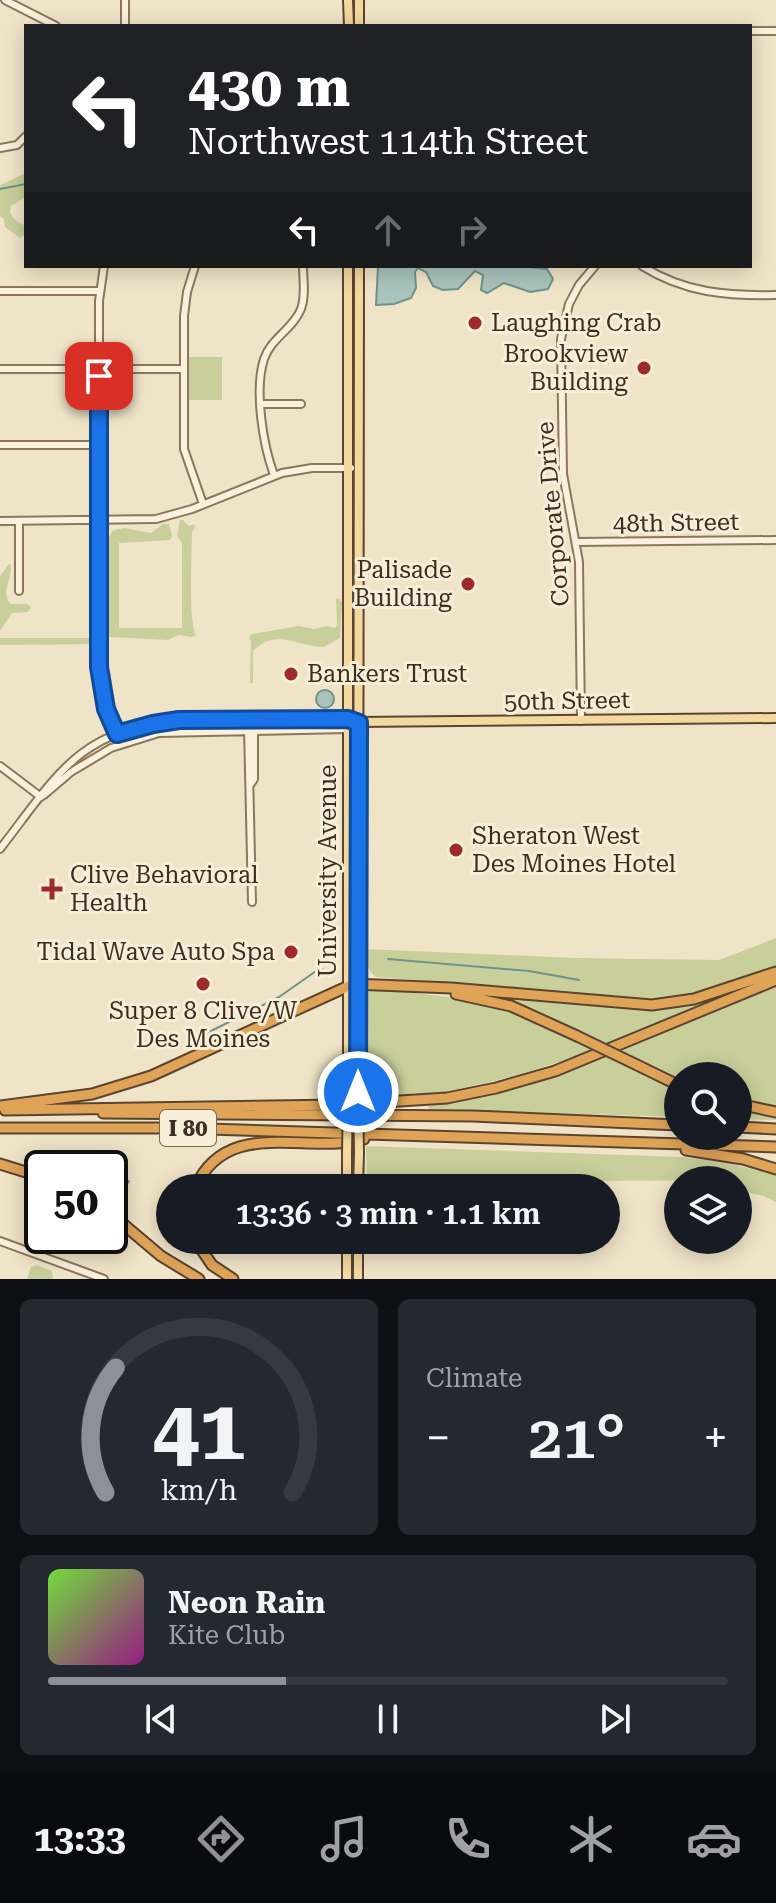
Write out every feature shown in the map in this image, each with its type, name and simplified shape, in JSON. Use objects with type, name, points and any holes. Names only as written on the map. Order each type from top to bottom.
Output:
[{"type":"highway","points":[[0,1108],[92,1094],[151,1076],[354,984],[652,1005],[694,999],[776,972]]},
{"type":"highway","name":"I 80","points":[[0,1108],[338,1105],[447,1098],[555,1071],[776,980]]},
{"type":"highway","points":[[403,986],[511,1006],[664,1078]]},
{"type":"highway","points":[[752,1107],[776,1112]]},
{"type":"highway","points":[[48,1109],[100,1113],[473,1116],[664,1124]]},
{"type":"highway","name":"I 80","points":[[0,1128],[177,1128],[631,1143],[708,1153],[776,1169]]},
{"type":"highway","points":[[752,1128],[776,1129]]},
{"type":"highway","points":[[203,1174],[215,1159],[239,1146],[259,1143],[347,1144],[376,1136]]},
{"type":"highway","points":[[631,1143],[776,1147]]},
{"type":"highway","points":[[0,1164],[24,1171]]},
{"type":"highway","points":[[128,1228],[161,1256],[199,1279]]},
{"type":"highway","points":[[205,1254],[212,1265],[233,1279]]},
{"type":"main road","points":[[348,0],[349,24]]},
{"type":"main road","points":[[359,0],[359,24]]},
{"type":"main road","name":"University Avenue","points":[[348,268],[348,729],[358,1174]]},
{"type":"main road","name":"University Avenue","points":[[347,1174],[359,723],[359,268]]},
{"type":"main road","name":"50th Street","points":[[359,723],[776,718]]},
{"type":"main road","points":[[348,719],[359,723]]},
{"type":"main road","points":[[348,729],[359,723]]},
{"type":"main road","points":[[347,1254],[347,1279]]},
{"type":"main road","points":[[358,1254],[358,1279]]},
{"type":"street","points":[[5,0],[41,23]]},
{"type":"street","points":[[125,0],[125,24]]},
{"type":"street","points":[[752,31],[776,31]]},
{"type":"street","points":[[0,148],[17,145],[24,138]]},
{"type":"street","points":[[104,268],[100,291],[99,370],[99,667],[106,709],[121,744]]},
{"type":"street","points":[[194,268],[185,304],[184,455],[203,504]]},
{"type":"street","points":[[274,475],[264,445],[261,404],[264,358],[301,310],[303,268]]},
{"type":"street","name":"Corporate Drive","points":[[581,721],[577,542],[563,474],[562,332],[573,295],[593,268]]},
{"type":"street","points":[[646,268],[674,283],[703,292],[776,295]]},
{"type":"street","points":[[0,291],[100,291]]},
{"type":"street","points":[[0,369],[184,369]]},
{"type":"street","points":[[261,404],[301,404]]},
{"type":"street","points":[[0,445],[99,445]]},
{"type":"street","points":[[0,521],[156,519],[274,475],[312,468],[359,468]]},
{"type":"street","points":[[19,521],[19,591]]},
{"type":"street","name":"48th Street","points":[[577,542],[776,540]]},
{"type":"street","points":[[0,849],[49,782],[69,762],[117,734],[164,722],[348,719]]},
{"type":"street","points":[[251,720],[248,779],[252,902]]},
{"type":"street","points":[[41,797],[88,760],[121,744],[169,732],[348,729]]},
{"type":"street","points":[[0,766],[41,797]]},
{"type":"street","points":[[0,1241],[104,1279]]},
{"type":"green space","points":[[24,174],[24,198],[11,206],[10,213],[24,225],[24,235],[20,238],[5,227],[4,219],[0,216],[0,185]]},
{"type":"green space","points":[[186,357],[222,357],[222,400],[186,400]]},
{"type":"green space","points":[[180,520],[189,526],[194,524],[195,528],[192,532],[191,586],[196,635],[178,635],[168,640],[109,637],[104,620],[108,561],[103,547],[113,530],[125,528],[151,533],[163,524],[169,524],[172,536],[170,540],[119,543],[119,628],[182,628],[182,543],[177,536]]},
{"type":"green space","points":[[10,563],[7,599],[10,604],[27,604],[31,607],[28,612],[12,613],[0,631],[0,576]]},
{"type":"green space","points":[[338,598],[342,602],[340,638],[324,647],[279,639],[262,644],[253,651],[253,683],[250,683],[249,638],[252,634],[299,626],[335,628]]},
{"type":"green space","points":[[0,638],[95,638],[95,644],[0,645]]},
{"type":"green space","points":[[776,938],[776,967],[698,993],[645,1001],[376,977],[368,968],[365,954],[365,949],[576,958],[719,960]]},
{"type":"green space","points":[[776,986],[776,1109],[752,1105],[752,1062],[664,1062],[664,1075],[619,1052]]},
{"type":"green space","points":[[362,989],[473,1000],[509,1009],[596,1049],[483,1084],[425,1095],[366,1099]]},
{"type":"green space","points":[[497,997],[631,1008],[684,1004],[710,998],[711,1001],[604,1045],[528,1008]]},
{"type":"green space","points":[[608,1056],[664,1081],[664,1117],[429,1109],[428,1106],[475,1098],[564,1073]]},
{"type":"green space","points":[[752,1109],[776,1114],[776,1120],[752,1119]]},
{"type":"green space","points":[[366,1146],[682,1157],[740,1166],[664,1166],[664,1181],[620,1181],[620,1174],[367,1174]]},
{"type":"green space","points":[[752,1169],[776,1175],[776,1202],[752,1193]]},
{"type":"green space","points":[[37,1265],[52,1271],[53,1279],[27,1279],[31,1267]]},
{"type":"water","points":[[378,268],[418,268],[415,272],[416,288],[411,298],[394,304],[376,305]]},
{"type":"water","points":[[418,268],[538,268],[547,269],[553,279],[548,289],[530,292],[504,283],[487,293],[481,290],[483,275],[475,271],[458,289],[443,290],[433,286],[426,272]]},
{"type":"water","points":[[325,690],[334,699],[325,708],[316,699]]},
{"type":"waterway","points":[[0,189],[24,184]]},
{"type":"waterway","points":[[388,959],[529,971],[579,980]]},
{"type":"waterway","points":[[194,1044],[205,1034],[279,997],[319,969],[325,970]]},
{"type":"place","name":"Laughing Crab","points":[[475,323]]},
{"type":"place","name":"Brookview Building","points":[[644,368]]},
{"type":"place","name":"Palisade Building","points":[[468,584]]},
{"type":"place","name":"Bankers Trust","points":[[291,674]]},
{"type":"place","name":"Sheraton West Des Moines Hotel","points":[[456,850]]},
{"type":"place","name":"Clive Behavioral Health","points":[[52,889]]},
{"type":"place","name":"Tidal Wave Auto Spa","points":[[291,952]]},
{"type":"place","name":"Super 8 Clive/W Des Moines","points":[[203,984]]},
{"type":"route","points":[[99,376],[99,667],[106,709],[117,734],[179,720],[348,719],[359,723],[358,1092]]}]
